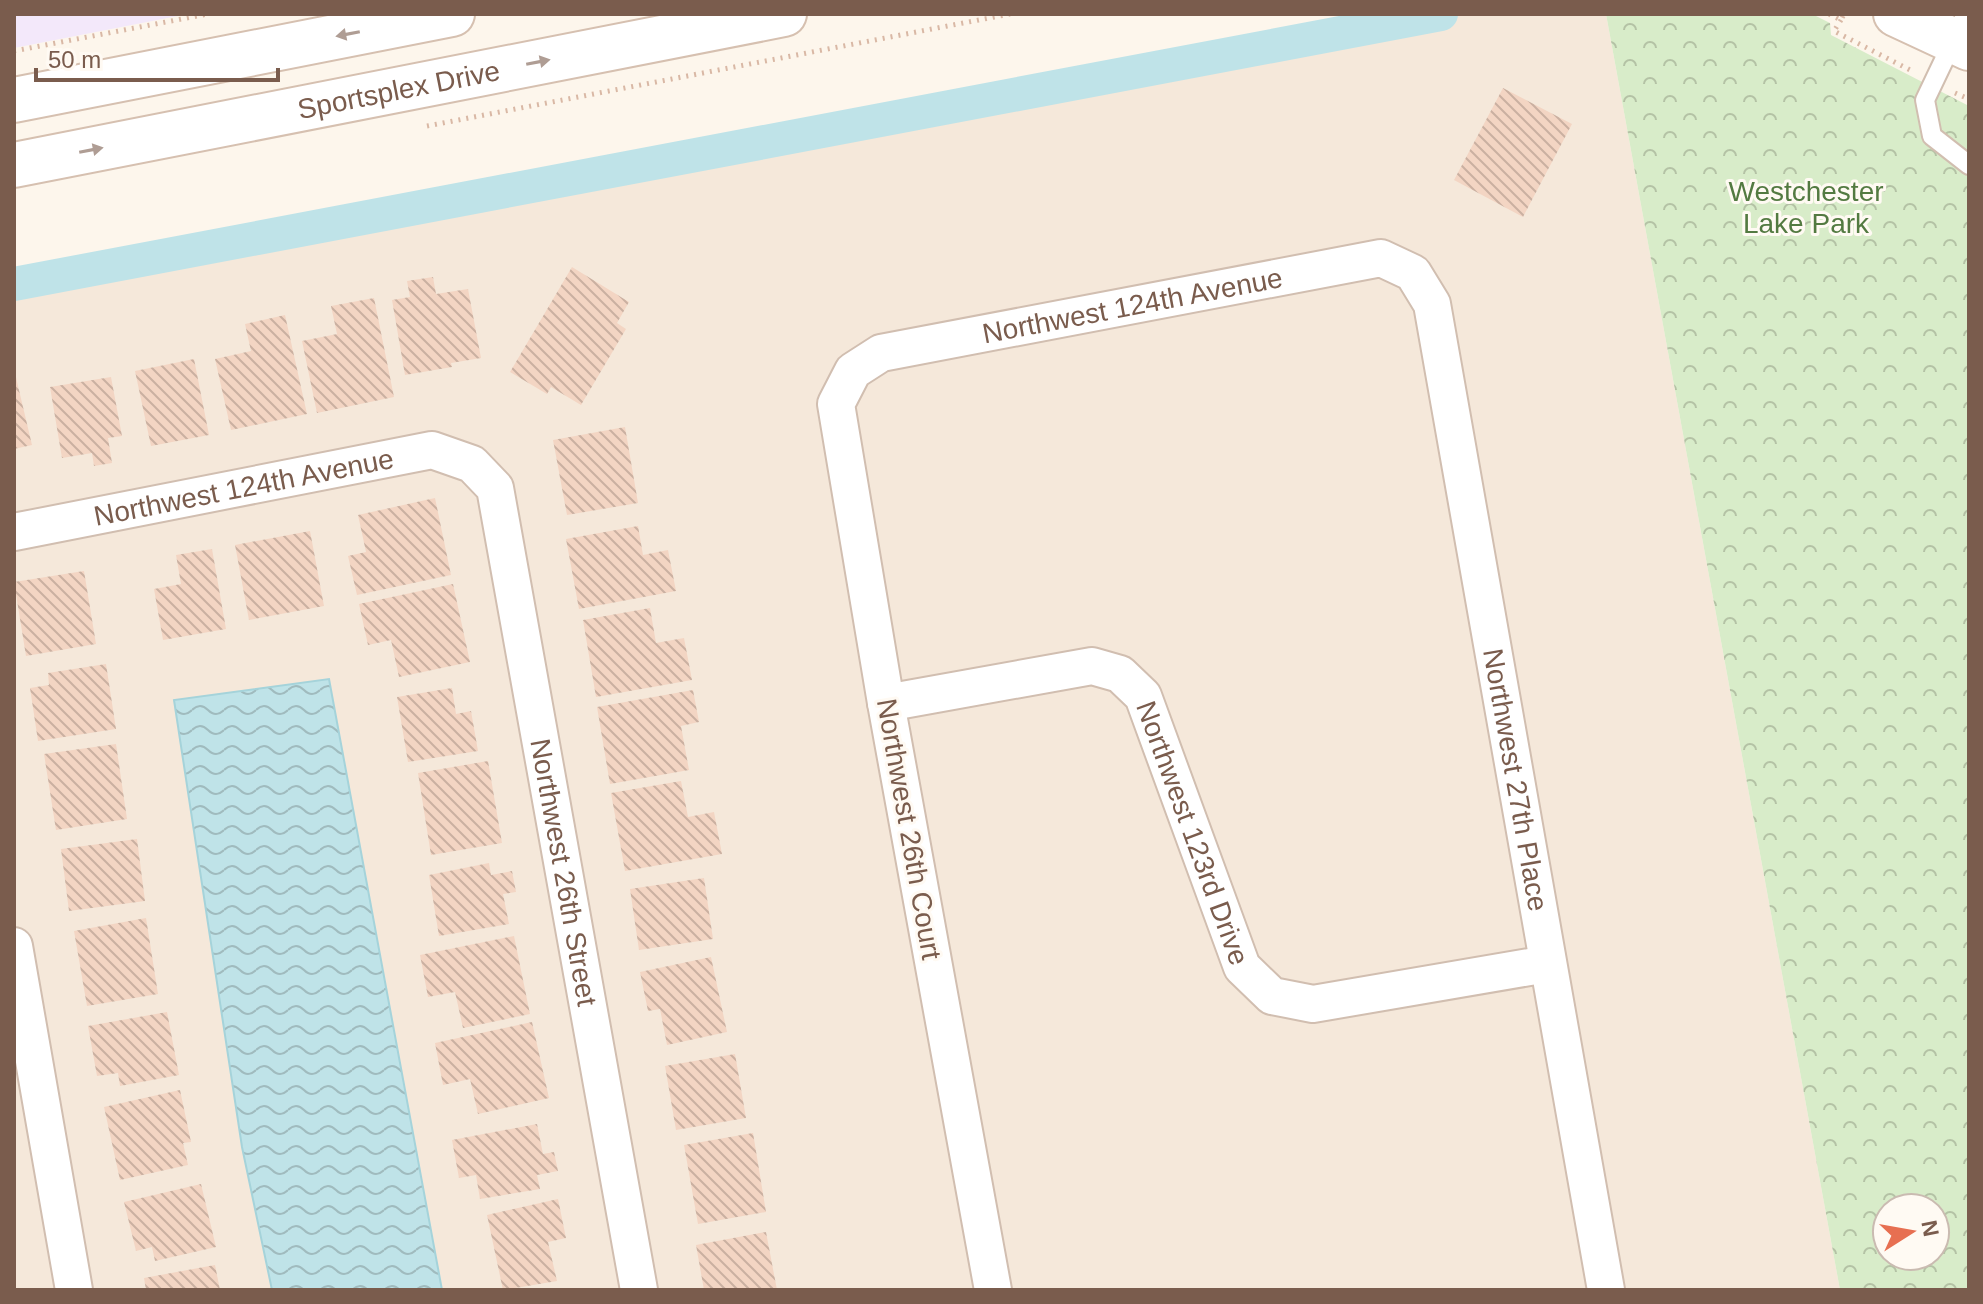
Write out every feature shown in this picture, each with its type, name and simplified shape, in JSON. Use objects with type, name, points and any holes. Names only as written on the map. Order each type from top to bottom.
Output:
[{"type":"street","points":[[14,100],[452,14]]},
{"type":"street","name":"Sportsplex Drive","points":[[14,165],[784,14]]},
{"type":"street","points":[[1896,14],[1963,35]]},
{"type":"street","name":"Northwest 124th Avenue","points":[[853,371],[881,353],[1381,258],[1413,273]]},
{"type":"street","name":"Northwest 27th Place","points":[[1413,273],[1432,304],[1606,1290]]},
{"type":"street","name":"Northwest 26th Court","points":[[853,371],[836,404],[886,703],[993,1290]]},
{"type":"street","name":"Northwest 124th Avenue","points":[[14,532],[432,450],[472,464]]},
{"type":"street","name":"Northwest 26th Street","points":[[472,464],[495,488],[639,1290]]},
{"type":"street","name":"Northwest 123rd Drive","points":[[886,703],[1092,666],[1120,674],[1143,696],[1242,967],[1272,996],[1313,1004],[1547,964]]},
{"type":"street","points":[[14,946],[74,1290]]},
{"type":"lane","points":[[1963,35],[1933,81],[1925,100],[1932,136],[1969,165]]},
{"type":"path","points":[[14,51],[208,14]]},
{"type":"path","points":[[418,128],[1010,14]]},
{"type":"path","points":[[1829,14],[1843,17],[1834,31],[1969,99]]},
{"type":"shaded area","points":[[14,14],[188,14],[14,48]]},
{"type":"shaded area","points":[[1441,14],[1606,14],[1840,1290],[14,1290],[14,284]]},
{"type":"green space","name":"Westchester Lake Park","points":[[1606,14],[1812,14],[1830,23],[1831,35],[1969,106],[1969,1290],[1840,1290]]},
{"type":"water","points":[[329,679],[442,1290],[272,1290],[242,1147],[174,700]]},
{"type":"building","points":[[1503,88],[1572,124],[1523,217],[1454,180]]},
{"type":"building","points":[[572,267],[629,302],[617,323],[626,329],[581,405],[551,387],[547,394],[510,372]]},
{"type":"building","points":[[433,277],[436,294],[468,289],[481,358],[451,363],[452,367],[405,375],[392,300],[410,297],[407,281]]},
{"type":"building","points":[[374,298],[394,397],[317,413],[302,341],[337,334],[331,306]]},
{"type":"building","points":[[285,315],[307,414],[231,430],[215,359],[251,351],[245,324]]},
{"type":"building","points":[[194,359],[209,435],[151,446],[135,371]]},
{"type":"building","points":[[14,369],[32,445],[14,449]]},
{"type":"building","points":[[111,377],[122,436],[108,438],[112,463],[94,466],[92,453],[62,458],[50,387]]},
{"type":"building","points":[[625,427],[638,503],[567,515],[553,440]]},
{"type":"building","points":[[435,498],[451,575],[357,595],[348,556],[366,552],[358,515]]},
{"type":"building","points":[[638,526],[643,555],[668,550],[676,591],[579,609],[566,539]]},
{"type":"building","points":[[310,531],[324,606],[249,620],[235,545]]},
{"type":"building","points":[[212,549],[226,629],[163,640],[154,589],[181,584],[176,555]]},
{"type":"building","points":[[84,571],[96,644],[26,656],[14,582]]},
{"type":"building","points":[[453,584],[470,662],[399,677],[391,640],[368,645],[359,604]]},
{"type":"building","points":[[650,608],[656,643],[684,638],[692,680],[596,697],[583,620]]},
{"type":"building","points":[[106,664],[116,729],[38,741],[30,688],[49,685],[48,673]]},
{"type":"building","points":[[452,688],[456,714],[471,711],[478,751],[408,762],[397,697]]},
{"type":"building","points":[[693,690],[699,722],[681,726],[689,770],[610,784],[597,707]]},
{"type":"building","points":[[116,744],[127,819],[56,830],[44,754]]},
{"type":"building","points":[[488,761],[502,843],[431,855],[418,773]]},
{"type":"building","points":[[681,781],[688,817],[714,812],[722,854],[625,871],[611,793]]},
{"type":"building","points":[[137,839],[145,901],[69,911],[61,849]]},
{"type":"building","points":[[489,863],[491,875],[512,871],[516,892],[503,894],[509,924],[439,936],[429,875]]},
{"type":"building","points":[[704,878],[713,939],[639,950],[630,889]]},
{"type":"building","points":[[146,918],[158,994],[87,1006],[74,931]]},
{"type":"building","points":[[514,936],[530,1014],[463,1028],[455,992],[428,997],[420,955]]},
{"type":"building","points":[[711,957],[727,1032],[667,1045],[660,1009],[648,1011],[640,972]]},
{"type":"building","points":[[167,1012],[179,1075],[120,1086],[118,1073],[97,1076],[88,1026]]},
{"type":"building","points":[[532,1022],[549,1098],[478,1114],[470,1079],[443,1085],[435,1043]]},
{"type":"building","points":[[735,1054],[746,1118],[676,1130],[665,1066]]},
{"type":"building","points":[[180,1090],[191,1142],[183,1143],[188,1165],[120,1180],[104,1107]]},
{"type":"building","points":[[537,1124],[543,1154],[554,1152],[558,1171],[537,1175],[540,1189],[480,1199],[476,1175],[459,1178],[452,1140]]},
{"type":"building","points":[[753,1133],[766,1212],[698,1224],[684,1145]]},
{"type":"building","points":[[201,1184],[216,1247],[155,1261],[152,1247],[136,1251],[124,1202]]},
{"type":"building","points":[[558,1199],[566,1238],[548,1242],[557,1281],[503,1290],[487,1215]]},
{"type":"building","points":[[766,1232],[777,1290],[704,1290],[696,1245]]},
{"type":"building","points":[[215,1265],[220,1290],[146,1290],[144,1278]]},
{"type":"waterway","points":[[14,284],[1441,14]]}]
